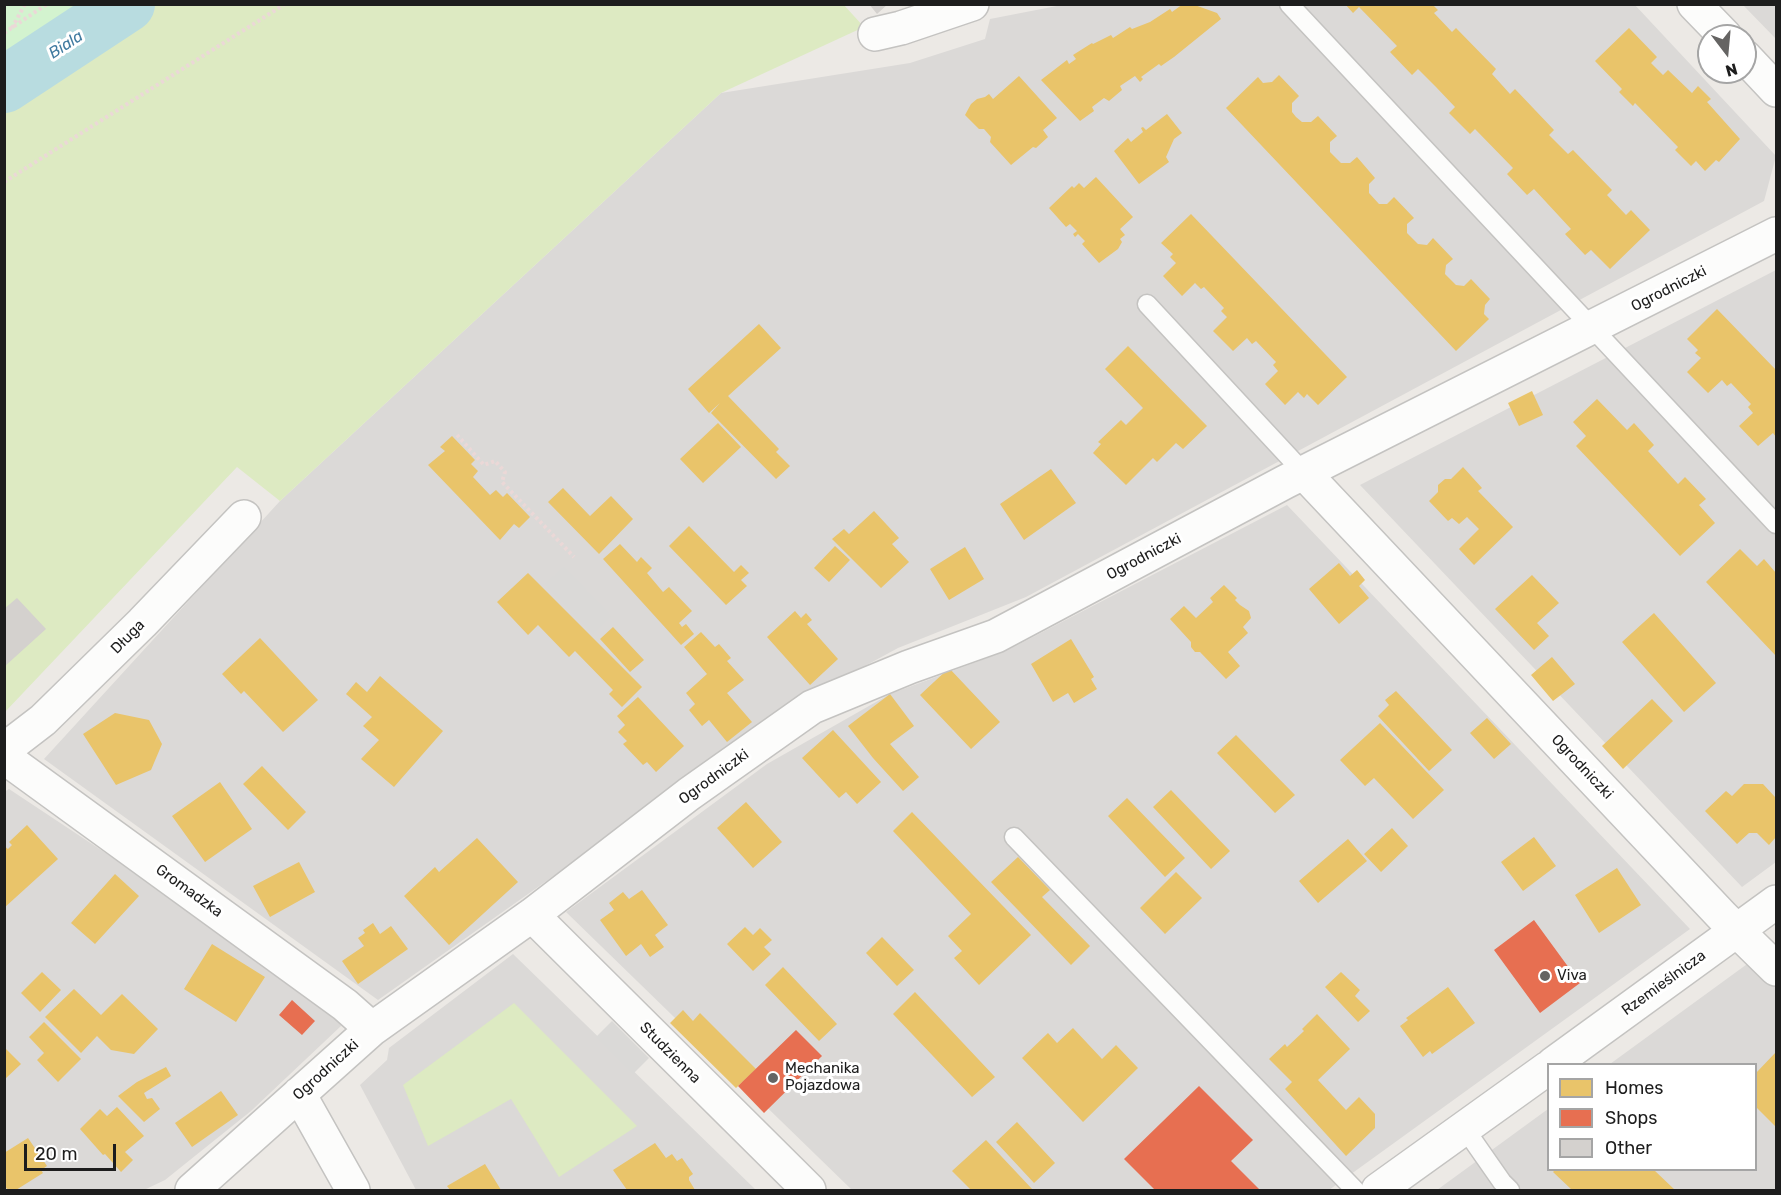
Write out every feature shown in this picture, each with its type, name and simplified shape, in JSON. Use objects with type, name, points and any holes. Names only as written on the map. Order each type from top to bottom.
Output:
[{"type":"street","points":[[875,34],[901,28],[972,4]]},
{"type":"street","points":[[1694,4],[1713,24]]},
{"type":"street","points":[[1757,70],[1776,90]]},
{"type":"street","name":"Ogrodniczki","points":[[192,1191],[372,1029],[532,915],[689,794],[812,707],[909,667],[996,636],[1304,472],[1776,234]]},
{"type":"street","name":"Ogrodniczki","points":[[1304,472],[1776,969]]},
{"type":"street","name":"Długa","points":[[4,750],[43,720],[142,623],[244,517]]},
{"type":"street","name":"Gromadzka","points":[[4,757],[345,1005],[372,1029]]},
{"type":"street","name":"Rzemieślnicza","points":[[1556,1063],[1776,902]]},
{"type":"street","name":"Studzienna","points":[[532,915],[809,1191]]},
{"type":"street","points":[[1378,1191],[1547,1069]]},
{"type":"street","points":[[299,1094],[353,1191]]},
{"type":"lane","points":[[1289,4],[1776,524]]},
{"type":"lane","points":[[1147,304],[1304,472]]},
{"type":"lane","points":[[1014,837],[1354,1191]]},
{"type":"lane","points":[[1465,1129],[1510,1191]]},
{"type":"path","points":[[11,29],[25,4]]},
{"type":"path","points":[[4,33],[47,4]]},
{"type":"path","points":[[4,182],[285,4]]},
{"type":"path","points":[[457,435],[484,465],[495,461],[505,472],[502,482],[574,557]]},
{"type":"shaded area","points":[[1062,5],[1635,5],[1697,71],[1697,84],[1709,84],[1776,156],[1764,201],[1026,597],[898,648],[804,699],[378,1000],[44,759],[280,501],[721,93],[910,63],[985,39],[990,19]]},
{"type":"shaded area","points":[[1743,5],[1776,5],[1776,39]]},
{"type":"shaded area","points":[[1776,270],[1776,862],[1742,887],[1360,485]]},
{"type":"shaded area","points":[[1287,505],[1690,929],[1329,1190],[852,1190],[566,912],[767,764],[890,694],[1006,651]]},
{"type":"shaded area","points":[[564,567],[611,616],[593,634],[545,584]]},
{"type":"shaded area","points":[[9,789],[338,1007],[341,1026],[251,1111],[165,1180],[144,1190],[5,1190],[4,792]]},
{"type":"shaded area","points":[[1776,943],[1776,1190],[1437,1190],[1547,1110],[1547,1171],[1757,1171],[1757,1063],[1611,1063]]},
{"type":"shaded area","points":[[513,954],[756,1190],[416,1190],[360,1085],[387,1060],[389,1048]]},
{"type":"shaded area","points":[[612,1021],[649,1058],[633,1074],[596,1037]]},
{"type":"green space","points":[[5,4],[128,4],[128,5],[5,85]]},
{"type":"green space","points":[[843,4],[864,27],[721,93],[280,501],[237,467],[5,712],[5,104],[156,5]]},
{"type":"green space","points":[[514,1003],[637,1126],[559,1177],[511,1099],[428,1146],[403,1085]]},
{"type":"building: Homes","points":[[1183,4],[1192,4],[1217,13],[1221,19],[1174,57],[1141,77],[1143,79],[1140,82],[1135,76],[1120,86],[1122,90],[1109,101],[1104,98],[1092,107],[1094,111],[1080,121],[1041,80],[1067,60],[1069,64],[1076,59],[1073,55],[1092,43],[1111,35],[1113,38],[1130,27],[1132,29],[1150,22],[1170,9],[1172,12]]},
{"type":"building: Homes","points":[[1345,4],[1433,5],[1438,10],[1434,13],[1452,32],[1456,28],[1496,69],[1492,74],[1510,94],[1515,89],[1554,130],[1549,135],[1568,154],[1573,150],[1612,190],[1607,195],[1626,215],[1631,210],[1650,230],[1610,269],[1591,250],[1585,255],[1565,234],[1571,229],[1534,189],[1527,195],[1507,174],[1513,168],[1475,129],[1470,134],[1449,113],[1455,107],[1436,87],[1418,69],[1412,75],[1390,52],[1397,46],[1359,7],[1353,13]]},
{"type":"building: Homes","points":[[1629,28],[1657,57],[1651,63],[1663,75],[1668,70],[1692,93],[1698,86],[1711,99],[1707,102],[1740,139],[1719,162],[1716,160],[1705,171],[1696,161],[1691,166],[1675,150],[1678,147],[1635,103],[1633,106],[1619,92],[1622,89],[1595,61]]},
{"type":"building: Homes","points":[[1279,75],[1299,96],[1292,103],[1292,112],[1296,117],[1302,122],[1311,122],[1318,116],[1337,136],[1330,142],[1330,152],[1341,163],[1350,163],[1357,157],[1375,178],[1369,184],[1369,193],[1379,204],[1387,204],[1394,197],[1414,218],[1407,224],[1407,233],[1418,244],[1427,245],[1433,238],[1453,259],[1446,265],[1445,274],[1456,285],[1464,286],[1471,279],[1490,299],[1485,305],[1484,314],[1489,319],[1456,351],[1226,108],[1258,77],[1263,83],[1272,82]]},
{"type":"building: Homes","points":[[1019,76],[1057,118],[1043,130],[1048,137],[1011,165],[990,142],[991,137],[984,129],[979,129],[965,115],[977,99],[989,94],[993,99]]},
{"type":"building: Homes","points":[[1167,114],[1182,133],[1174,139],[1166,157],[1169,162],[1139,184],[1114,151],[1128,138],[1131,142],[1143,132],[1141,128],[1146,130]]},
{"type":"building: Homes","points":[[1096,177],[1133,217],[1120,229],[1125,235],[1120,239],[1122,242],[1118,249],[1099,263],[1082,244],[1085,241],[1078,234],[1075,237],[1073,234],[1077,231],[1070,224],[1066,227],[1049,208],[1072,186],[1074,188],[1079,183],[1084,188]]},
{"type":"building: Homes","points":[[1191,214],[1347,377],[1318,405],[1307,394],[1304,398],[1298,392],[1285,405],[1265,384],[1278,371],[1273,365],[1276,362],[1256,341],[1252,344],[1247,338],[1233,351],[1213,331],[1227,317],[1221,311],[1224,308],[1204,287],[1201,289],[1195,283],[1182,296],[1163,276],[1176,263],[1170,257],[1173,254],[1161,243]]},
{"type":"building: Homes","points":[[1717,309],[1776,370],[1776,437],[1773,433],[1758,446],[1739,426],[1753,413],[1748,407],[1751,404],[1731,383],[1727,386],[1722,380],[1708,393],[1687,372],[1701,358],[1695,353],[1698,350],[1687,339]]},
{"type":"building: Homes","points":[[759,324],[781,348],[728,396],[779,449],[776,452],[790,466],[776,479],[711,413],[720,403],[709,413],[688,389]]},
{"type":"building: Homes","points":[[1128,346],[1207,426],[1183,449],[1176,443],[1157,462],[1153,458],[1126,485],[1093,453],[1101,444],[1098,442],[1121,420],[1126,425],[1143,408],[1105,369]]},
{"type":"building: Homes","points":[[1532,391],[1543,415],[1519,426],[1508,403]]},
{"type":"building: Homes","points":[[1597,399],[1627,430],[1634,423],[1654,445],[1648,451],[1678,484],[1685,477],[1706,499],[1699,505],[1715,523],[1680,556],[1576,446],[1586,436],[1573,422]]},
{"type":"building: Homes","points":[[718,423],[741,447],[703,483],[680,459]]},
{"type":"building: Homes","points":[[452,436],[475,460],[471,464],[478,471],[473,477],[490,495],[496,490],[503,497],[507,493],[530,517],[519,528],[514,524],[500,540],[428,465],[445,451],[440,447]]},
{"type":"building: Homes","points":[[1463,467],[1482,488],[1478,491],[1513,527],[1474,565],[1459,549],[1479,529],[1467,517],[1459,524],[1452,518],[1448,521],[1429,501],[1438,492],[1438,485],[1445,479],[1451,479]]},
{"type":"building: Homes","points":[[1051,469],[1076,503],[1024,540],[1000,504]]},
{"type":"building: Homes","points":[[563,488],[590,516],[611,496],[633,519],[599,554],[548,502]]},
{"type":"building: Homes","points":[[874,511],[899,538],[892,544],[909,562],[881,588],[832,539],[844,529],[849,534]]},
{"type":"building: Homes","points":[[689,526],[734,572],[741,565],[749,573],[741,580],[747,586],[726,605],[669,546]]},
{"type":"building: Homes","points":[[620,544],[637,562],[641,557],[652,568],[647,573],[663,592],[669,587],[692,611],[679,623],[682,627],[686,624],[694,634],[681,645],[603,559]]},
{"type":"building: Homes","points":[[835,546],[850,560],[829,582],[814,568]]},
{"type":"building: Homes","points":[[965,547],[984,579],[949,600],[930,569]]},
{"type":"building: Homes","points":[[1740,549],[1757,566],[1764,559],[1776,573],[1776,656],[1706,582]]},
{"type":"building: Homes","points":[[1339,563],[1350,576],[1357,570],[1365,580],[1359,586],[1369,598],[1339,624],[1309,589]]},
{"type":"building: Homes","points":[[528,573],[642,687],[622,707],[609,694],[613,690],[575,651],[569,657],[538,625],[528,635],[497,602]]},
{"type":"building: Homes","points":[[1532,575],[1559,603],[1537,623],[1549,636],[1534,650],[1495,609]]},
{"type":"building: Homes","points":[[1224,585],[1237,598],[1235,600],[1249,611],[1251,618],[1243,627],[1248,633],[1228,652],[1240,666],[1226,679],[1200,652],[1195,652],[1191,647],[1191,642],[1170,619],[1184,606],[1196,618],[1213,602],[1210,598]]},
{"type":"building: Homes","points":[[795,611],[801,618],[806,613],[812,620],[807,624],[838,659],[810,685],[767,637]]},
{"type":"building: Homes","points":[[1654,613],[1716,683],[1684,712],[1622,642]]},
{"type":"building: Homes","points":[[613,627],[644,660],[630,672],[600,639]]},
{"type":"building: Homes","points":[[701,632],[715,647],[719,644],[731,658],[727,661],[744,680],[727,693],[752,722],[727,742],[709,720],[702,726],[689,710],[695,704],[686,693],[707,674],[684,647]]},
{"type":"building: Homes","points":[[260,638],[318,700],[283,732],[244,691],[241,694],[222,674]]},
{"type":"building: Homes","points":[[1071,639],[1094,677],[1091,679],[1097,689],[1074,703],[1068,693],[1053,702],[1031,664]]},
{"type":"building: Homes","points":[[1552,657],[1575,684],[1553,701],[1531,675]]},
{"type":"building: Homes","points":[[949,668],[1000,722],[971,749],[920,695]]},
{"type":"building: Homes","points":[[380,676],[443,731],[394,787],[361,759],[379,740],[363,726],[372,717],[346,694],[356,682],[367,692]]},
{"type":"building: Homes","points":[[1396,691],[1452,750],[1429,771],[1378,716],[1389,705],[1385,700]]},
{"type":"building: Homes","points":[[890,694],[914,726],[890,744],[919,777],[903,791],[848,726]]},
{"type":"building: Homes","points":[[638,697],[684,746],[656,772],[647,762],[643,765],[623,744],[627,741],[618,732],[625,725],[617,716]]},
{"type":"building: Homes","points":[[1652,699],[1673,721],[1623,769],[1602,746]]},
{"type":"building: Homes","points":[[115,713],[149,720],[162,744],[151,770],[116,785],[83,734]]},
{"type":"building: Homes","points":[[1487,718],[1511,744],[1494,759],[1470,733]]},
{"type":"building: Homes","points":[[1380,723],[1444,790],[1413,819],[1374,778],[1365,786],[1340,760]]},
{"type":"building: Homes","points":[[833,730],[881,782],[857,804],[846,792],[839,798],[802,758]]},
{"type":"building: Homes","points":[[1236,735],[1295,795],[1275,813],[1217,753]]},
{"type":"building: Homes","points":[[262,766],[306,812],[288,830],[243,784]]},
{"type":"building: Homes","points":[[220,782],[252,829],[205,862],[172,816]]},
{"type":"building: Homes","points":[[1744,784],[1763,784],[1776,796],[1776,837],[1769,845],[1757,833],[1749,833],[1737,844],[1705,811],[1726,791],[1732,796]]},
{"type":"building: Homes","points":[[1171,790],[1230,851],[1211,869],[1153,807]]},
{"type":"building: Homes","points":[[1127,798],[1185,858],[1165,877],[1108,816]]},
{"type":"building: Homes","points":[[746,802],[782,842],[753,868],[717,828]]},
{"type":"building: Homes","points":[[912,812],[1031,935],[979,985],[954,958],[962,951],[948,936],[971,914],[893,831]]},
{"type":"building: Homes","points":[[27,825],[58,859],[4,908],[4,846],[8,849],[12,845],[9,842]]},
{"type":"building: Homes","points":[[1392,828],[1408,846],[1381,872],[1364,854]]},
{"type":"building: Homes","points":[[1534,837],[1556,866],[1523,891],[1501,862]]},
{"type":"building: Homes","points":[[477,838],[518,882],[449,945],[404,896],[435,867],[439,872]]},
{"type":"building: Homes","points":[[1348,839],[1367,861],[1318,903],[1299,881]]},
{"type":"building: Homes","points":[[1018,857],[1050,890],[1042,897],[1090,946],[1071,965],[991,882]]},
{"type":"building: Homes","points":[[299,862],[315,892],[270,917],[253,886]]},
{"type":"building: Homes","points":[[1617,868],[1641,905],[1599,933],[1575,895]]},
{"type":"building: Homes","points":[[1176,872],[1202,898],[1165,934],[1140,908]]},
{"type":"building: Homes","points":[[115,874],[139,896],[95,944],[71,923]]},
{"type":"building: Homes","points":[[642,890],[668,925],[655,935],[664,947],[650,957],[641,944],[626,956],[600,920],[614,910],[609,903],[623,892],[629,899]]},
{"type":"building: Homes","points":[[373,923],[380,934],[391,926],[408,949],[358,984],[342,961],[364,946],[358,938],[365,933],[363,930]]},
{"type":"building: Homes","points":[[745,927],[753,935],[760,928],[772,940],[764,947],[771,954],[753,971],[727,944]]},
{"type":"building: Homes","points":[[882,937],[914,970],[897,986],[866,953]]},
{"type":"building: Homes","points":[[212,944],[265,977],[236,1022],[184,989]]},
{"type":"building: Homes","points":[[783,967],[837,1024],[819,1041],[765,985]]},
{"type":"building: Homes","points":[[42,972],[61,990],[40,1012],[21,993]]},
{"type":"building: Homes","points":[[1341,972],[1360,990],[1355,996],[1370,1011],[1358,1022],[1325,987]]},
{"type":"building: Homes","points":[[1448,987],[1475,1023],[1432,1054],[1430,1051],[1423,1057],[1400,1026],[1408,1020],[1406,1018]]},
{"type":"building: Homes","points":[[74,989],[101,1015],[122,994],[158,1029],[134,1054],[111,1050],[97,1036],[81,1053],[45,1017]]},
{"type":"building: Homes","points":[[915,992],[995,1077],[972,1097],[893,1014]]},
{"type":"building: Homes","points":[[683,1010],[693,1021],[700,1013],[756,1069],[736,1088],[670,1023]]},
{"type":"building: Homes","points":[[1317,1014],[1350,1049],[1318,1080],[1346,1110],[1359,1097],[1375,1114],[1375,1128],[1346,1156],[1285,1089],[1292,1082],[1269,1059],[1285,1044],[1287,1047],[1304,1031],[1302,1029]]},
{"type":"building: Homes","points":[[44,1022],[81,1059],[58,1082],[37,1060],[44,1053],[29,1037]]},
{"type":"building: Homes","points":[[1073,1028],[1102,1059],[1116,1045],[1138,1068],[1083,1122],[1022,1058],[1048,1033],[1057,1043]]},
{"type":"building: Homes","points":[[4,1047],[21,1064],[4,1080]]},
{"type":"building: Homes","points":[[1776,1052],[1776,1127],[1757,1108],[1757,1072]]},
{"type":"building: Homes","points":[[166,1067],[171,1076],[144,1093],[147,1099],[152,1098],[160,1109],[144,1122],[118,1096],[137,1082]]},
{"type":"building: Homes","points":[[221,1091],[238,1115],[192,1147],[175,1123]]},
{"type":"building: Homes","points":[[117,1107],[144,1136],[125,1152],[133,1160],[121,1172],[80,1129],[100,1109],[107,1116]]},
{"type":"building: Homes","points":[[1017,1122],[1055,1163],[1034,1183],[996,1142]]},
{"type":"building: Homes","points":[[28,1138],[47,1166],[41,1170],[43,1173],[16,1190],[8,1190],[4,1185],[4,1153]]},
{"type":"building: Homes","points":[[986,1140],[1033,1190],[971,1190],[952,1171]]},
{"type":"building: Homes","points":[[655,1143],[666,1158],[672,1154],[677,1161],[682,1158],[693,1174],[689,1180],[695,1190],[627,1190],[613,1170]]},
{"type":"building: Homes","points":[[485,1164],[501,1190],[450,1190],[447,1186]]},
{"type":"building: Homes","points":[[1655,1171],[1675,1190],[1572,1190],[1553,1172]]},
{"type":"building: Shops","points":[[1534,920],[1580,983],[1540,1013],[1494,950]]},
{"type":"building: Shops","points":[[292,1000],[315,1021],[302,1035],[279,1015]]},
{"type":"building: Shops","name":"Mechanika Pojazdowa","points":[[796,1030],[822,1056],[764,1113],[738,1086]]},
{"type":"building: Shops","points":[[1199,1086],[1253,1140],[1231,1161],[1260,1190],[1155,1190],[1124,1159]]},
{"type":"building: Other","points":[[869,4],[888,4],[877,14]]},
{"type":"building: Other","points":[[17,598],[46,629],[4,667],[4,609]]},
{"type":"waterway","name":"Biala","points":[[4,85],[127,4]]},
{"type":"place","name":"Viva","points":[[1545,976]]},
{"type":"place","name":"Mechanika Pojazdowa","points":[[773,1078]]}]
